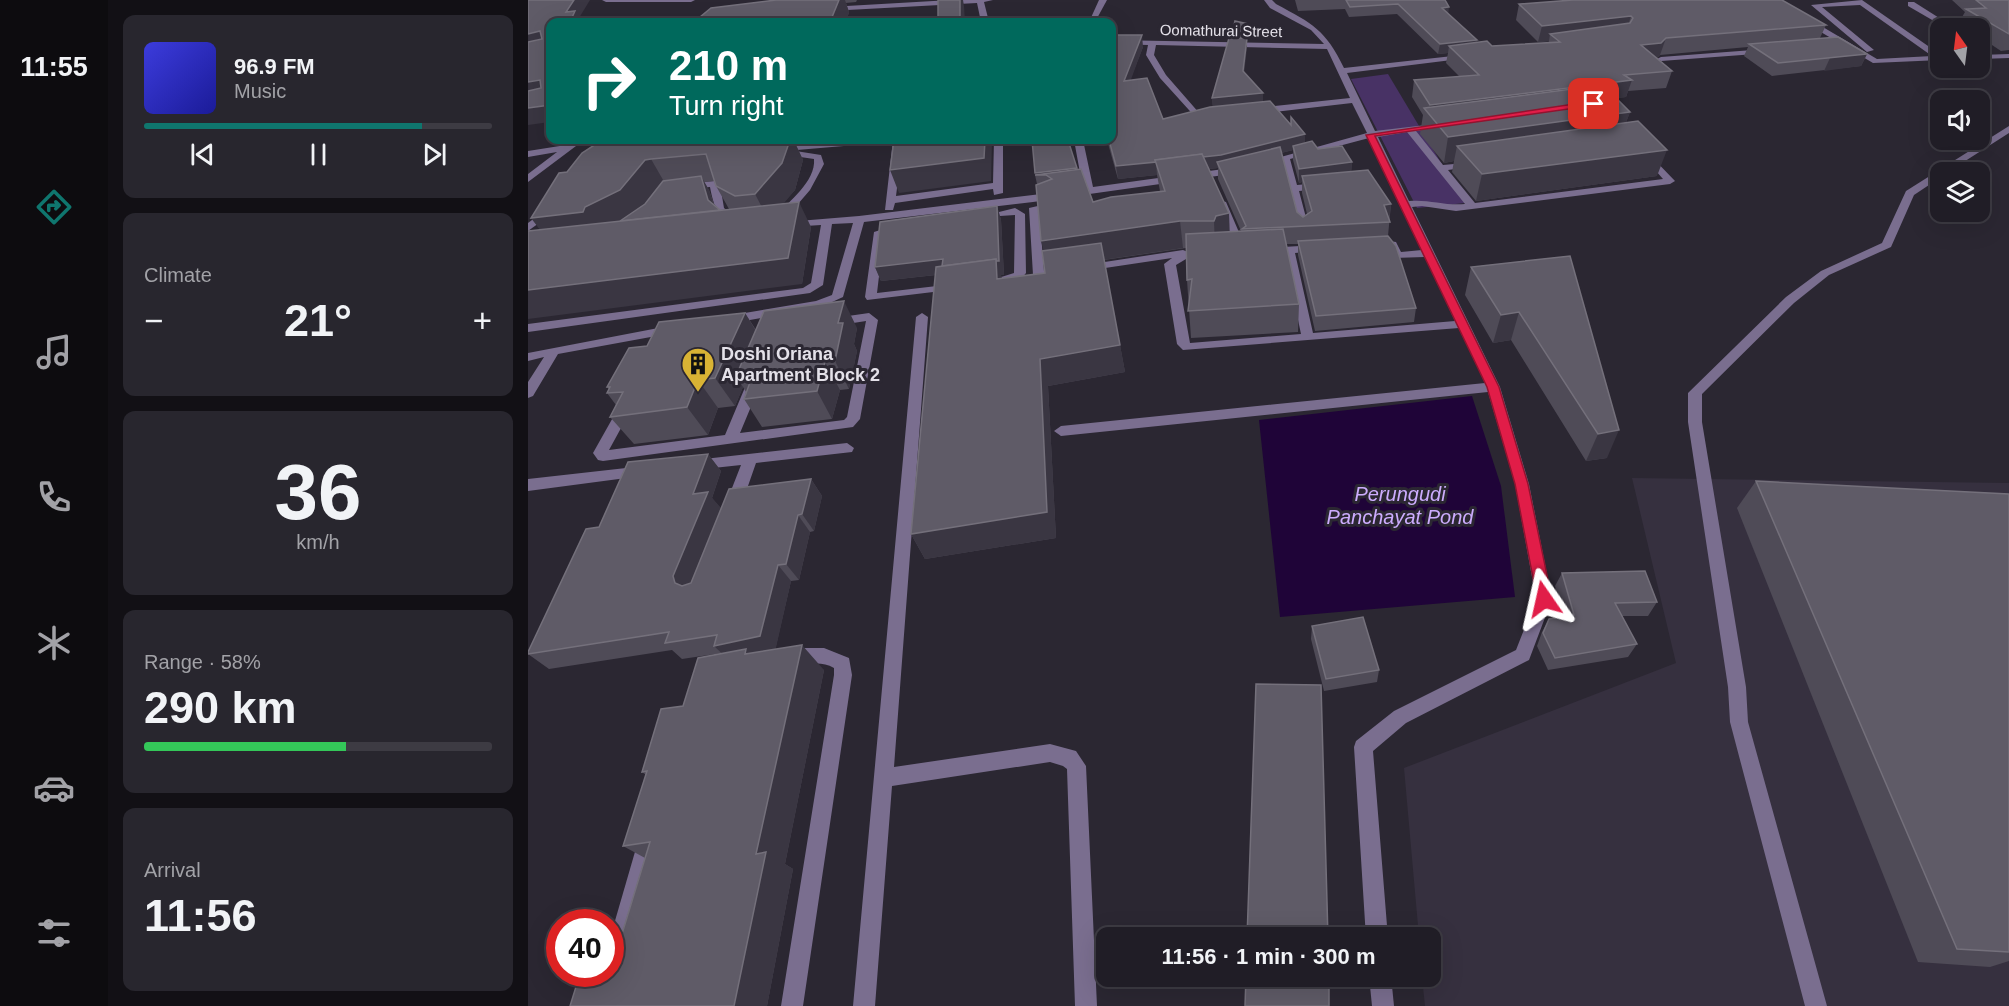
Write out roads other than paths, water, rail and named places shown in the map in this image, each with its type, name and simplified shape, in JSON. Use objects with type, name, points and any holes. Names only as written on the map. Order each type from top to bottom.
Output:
[{"type":"street","points":[[606,0],[692,0]]},
{"type":"street","points":[[680,18],[692,0]]},
{"type":"street","points":[[825,9],[871,3],[989,0]]},
{"type":"street","points":[[1094,18],[1103,0]]},
{"type":"street","points":[[1268,0],[1273,6],[1314,28],[1330,47],[1355,100],[1386,177],[1404,205],[1493,387],[1522,484],[1544,599],[1523,655],[1400,717],[1363,747],[1376,927]]},
{"type":"street","points":[[980,1],[984,18]]},
{"type":"street","points":[[1870,50],[1815,6],[1860,2],[1930,51]]},
{"type":"street","points":[[1911,4],[1934,18]]},
{"type":"street","points":[[703,18],[723,15]]},
{"type":"street","points":[[1802,17],[1876,61],[1930,58]]},
{"type":"street","name":"Oomathurai Street","points":[[1116,42],[1330,47]]},
{"type":"street","points":[[1152,43],[1150,55],[1153,62],[1198,117],[1221,114]]},
{"type":"street","points":[[1825,46],[1844,44]]},
{"type":"street","points":[[1661,59],[1778,50]]},
{"type":"street","points":[[1990,52],[1997,56]]},
{"type":"street","points":[[1342,71],[1477,55]]},
{"type":"street","points":[[1990,56],[2009,56]]},
{"type":"street","points":[[1243,112],[1355,100]]},
{"type":"street","points":[[962,286],[871,297],[879,232],[999,203],[1209,175],[1285,158],[1370,135],[1455,123]]},
{"type":"street","points":[[1409,129],[1472,206]]},
{"type":"street","points":[[1816,1006],[1739,722],[1737,687],[1695,422],[1695,393],[1790,300],[1825,273],[1887,245],[1910,193],[2009,129]]},
{"type":"street","points":[[528,179],[574,144]]},
{"type":"street","points":[[836,144],[772,150],[818,157],[821,162],[818,172],[774,226],[827,220],[1019,212],[1020,273],[1009,280],[985,283]]},
{"type":"street","points":[[891,217],[898,144]]},
{"type":"street","points":[[998,144],[999,203]]},
{"type":"street","points":[[1079,144],[1089,191]]},
{"type":"street","points":[[528,154],[568,148]]},
{"type":"street","points":[[1404,205],[1472,206],[1670,181],[1641,149]]},
{"type":"street","points":[[1285,158],[1304,229]]},
{"type":"street","points":[[1441,168],[1486,162]]},
{"type":"street","points":[[1209,175],[1239,244],[1223,250],[1183,256],[1170,264],[1183,344],[1194,347],[1462,324]]},
{"type":"street","points":[[674,189],[715,184],[719,209],[730,220],[748,229],[725,231]]},
{"type":"street","points":[[891,200],[998,185]]},
{"type":"street","points":[[1293,189],[1327,185]]},
{"type":"street","points":[[1121,187],[1123,196],[1034,208],[1039,275],[1223,250],[1335,247]]},
{"type":"street","points":[[528,228],[565,200]]},
{"type":"street","points":[[712,322],[819,304],[837,297],[859,219]]},
{"type":"street","points":[[528,328],[806,291],[817,285],[827,220]]},
{"type":"street","points":[[1381,244],[1392,244],[1397,256],[1428,253]]},
{"type":"street","points":[[1289,250],[1308,337]]},
{"type":"street","points":[[776,325],[782,311]]},
{"type":"street","points":[[864,1006],[922,316]]},
{"type":"street","points":[[633,393],[600,453],[603,456],[848,424],[853,419],[872,318],[822,323]]},
{"type":"street","points":[[528,357],[554,351],[688,332],[659,343]]},
{"type":"street","points":[[528,393],[554,351]]},
{"type":"street","points":[[730,440],[757,374]]},
{"type":"street","points":[[1061,432],[1493,387]]},
{"type":"street","points":[[680,466],[847,448]]},
{"type":"street","points":[[727,521],[751,458]]},
{"type":"street","points":[[528,484],[657,469]]},
{"type":"street","points":[[774,662],[818,653],[834,658],[843,664],[792,1006]]},
{"type":"street","points":[[883,778],[1050,753],[1069,758],[1076,766],[1086,1006]]},
{"type":"street","points":[[624,929],[656,814]]},
{"type":"street","points":[[1381,987],[1383,1006]]},
{"type":"water","name":"Perungudi Panchayat Pond","points":[[1472,396],[1501,486],[1515,597],[1280,617],[1259,420]]},
{"type":"place","name":"Doshi Oriana Apartment Block 2","points":[[698,393]]}]
